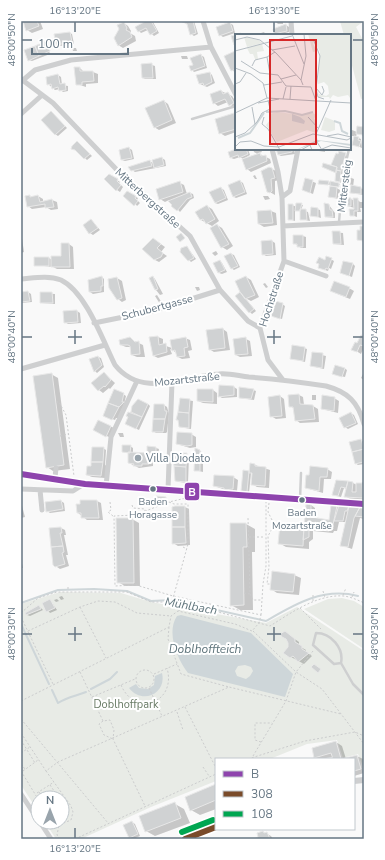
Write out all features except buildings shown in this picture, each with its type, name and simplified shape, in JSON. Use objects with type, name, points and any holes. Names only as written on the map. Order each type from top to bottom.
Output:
[{"type":"street","points":[[203,21],[211,48],[235,93]]},
{"type":"street","points":[[291,21],[292,34]]},
{"type":"street","points":[[22,80],[35,70],[71,60],[211,48]]},
{"type":"street","name":"Mitterbergstraße","points":[[22,80],[41,96],[53,103],[117,170],[190,236],[220,290],[248,321],[260,328]]},
{"type":"street","points":[[21,114],[41,96]]},
{"type":"street","name":"Hochstraße","points":[[272,150],[282,197],[284,260],[260,328],[268,360],[283,380]]},
{"type":"street","points":[[282,197],[290,191],[298,150]]},
{"type":"street","name":"Mittersteig","points":[[283,226],[363,222]]},
{"type":"street","name":"Hochstraße","points":[[284,260],[326,276]]},
{"type":"street","name":"Mozartstraße","points":[[21,280],[44,277],[60,280],[69,285],[79,295],[115,365],[123,375],[137,381],[151,384],[219,374],[326,386],[340,390],[350,396],[363,414],[364,424]]},
{"type":"street","name":"Schubertgasse","points":[[94,322],[153,311],[220,290]]},
{"type":"street","points":[[21,369],[105,345]]},
{"type":"street","points":[[106,486],[111,438],[137,381]]},
{"type":"street","points":[[168,490],[172,382]]},
{"type":"street","points":[[55,478],[56,468]]},
{"type":"street","points":[[21,474],[106,486],[364,504]]},
{"type":"street","points":[[21,489],[73,491],[85,484]]},
{"type":"street","points":[[40,490],[42,510]]},
{"type":"street","points":[[21,794],[30,808]]},
{"type":"street","points":[[185,839],[215,827]]},
{"type":"street","points":[[45,830],[51,839]]},
{"type":"lane","points":[[192,119],[235,106]]},
{"type":"lane","name":"Mittersteig","points":[[339,223],[343,175],[349,150]]},
{"type":"lane","points":[[300,499],[301,474]]},
{"type":"lane","points":[[341,663],[334,664],[316,648],[313,644],[316,633],[324,633],[335,640],[342,657],[341,663],[353,684],[364,695]]},
{"type":"path","points":[[56,402],[59,402],[66,415],[74,474],[73,482]]},
{"type":"path","points":[[60,436],[68,434]]},
{"type":"path","points":[[110,502],[111,510],[108,512],[114,516],[145,512],[169,502],[179,499],[186,499]]},
{"type":"path","points":[[169,502],[174,504],[188,504],[186,550],[172,602]]},
{"type":"path","points":[[252,631],[259,623],[261,615],[261,600],[266,566],[266,503]]},
{"type":"path","points":[[266,584],[270,567],[268,536],[272,529],[273,522],[268,512],[269,503]]},
{"type":"path","points":[[132,505],[133,508],[145,509],[145,512]]},
{"type":"path","points":[[114,516],[116,586],[136,585],[173,597],[261,615]]},
{"type":"path","points":[[248,518],[250,594],[253,600],[261,600]]},
{"type":"path","points":[[273,522],[292,525]]},
{"type":"path","points":[[249,537],[266,537]]},
{"type":"path","points":[[182,547],[186,550]]},
{"type":"path","points":[[263,584],[271,584]]},
{"type":"path","points":[[343,595],[346,588]]},
{"type":"path","points":[[21,613],[38,598],[57,592],[68,591],[127,592],[151,602],[172,602],[270,626],[300,608],[325,597],[343,595],[352,597],[364,603]]},
{"type":"path","points":[[323,591],[325,597]]},
{"type":"path","points":[[352,597],[354,592]]},
{"type":"path","points":[[244,593],[250,594]]},
{"type":"path","points":[[313,594],[313,602]]},
{"type":"path","points":[[28,632],[80,607],[98,601],[115,602],[136,613],[172,616]]},
{"type":"path","points":[[180,604],[178,611],[172,616],[168,627],[168,639],[181,674],[341,714]]},
{"type":"path","points":[[80,607],[106,659]]},
{"type":"path","points":[[300,608],[324,633]]},
{"type":"path","points":[[178,611],[235,624],[252,631],[296,672],[322,689],[364,744]]},
{"type":"path","points":[[21,617],[53,684]]},
{"type":"path","points":[[21,701],[168,627]]},
{"type":"path","points":[[253,756],[286,701],[296,672],[316,648]]},
{"type":"path","points":[[153,675],[177,664]]},
{"type":"path","points":[[121,685],[124,692],[134,701],[141,703],[155,701],[162,697],[169,684],[167,668]]},
{"type":"path","points":[[149,687],[140,687],[136,679],[137,674],[145,670],[153,675]]},
{"type":"path","points":[[80,672],[103,720]]},
{"type":"path","points":[[149,687],[152,684],[153,675]]},
{"type":"path","points":[[92,698],[136,679]]},
{"type":"path","points":[[149,687],[163,717]]},
{"type":"path","points":[[46,771],[58,762],[229,687]]},
{"type":"path","points":[[185,707],[215,766]]},
{"type":"path","points":[[176,711],[182,730]]},
{"type":"path","points":[[21,718],[108,823]]},
{"type":"path","points":[[112,739],[114,730],[110,720],[103,720],[99,724],[104,735],[112,739],[145,806]]},
{"type":"path","points":[[261,743],[255,740],[255,723],[273,723]]},
{"type":"path","points":[[250,758],[305,741],[355,732],[364,736]]},
{"type":"path","points":[[21,733],[60,790]]},
{"type":"path","points":[[24,737],[21,740],[35,763]]},
{"type":"path","points":[[21,753],[30,747]]},
{"type":"path","points":[[33,790],[21,771],[39,760]]},
{"type":"path","points":[[21,764],[25,769]]},
{"type":"path","points":[[204,766],[210,777]]},
{"type":"path","points":[[75,839],[215,774]]},
{"type":"path","points":[[42,790],[54,782]]},
{"type":"path","points":[[50,785],[53,790]]},
{"type":"path","points":[[70,820],[73,812],[71,806]]},
{"type":"path","points":[[58,830],[57,835],[60,839]]},
{"type":"green space","points":[[340,21],[364,21],[356,27],[364,42],[364,98],[361,99],[351,62],[351,34],[344,34]]},
{"type":"green space","name":"Doblhoffpark","points":[[60,592],[121,593],[151,602],[266,623],[297,607],[364,651],[364,769],[358,754],[343,758],[337,740],[307,744],[272,758],[215,758],[215,781],[151,807],[81,839],[56,839],[50,830],[70,830],[70,790],[30,790],[30,799],[21,785],[21,604]]},
{"type":"green space","points":[[342,598],[354,601],[364,607],[364,649],[304,609],[328,599]]},
{"type":"water","name":"Doblhoffteich","points":[[181,615],[251,633],[293,674],[285,697],[188,673],[180,660],[174,645],[173,630],[174,622],[177,616]],"holes":[[[245,665],[251,667],[253,671],[246,679],[237,676],[235,671],[238,666]]]},
{"type":"water","points":[[162,673],[163,680],[161,687],[152,695],[140,696],[129,688],[136,684],[139,688],[148,689],[154,685],[155,676]]},
{"type":"waterway","name":"Mühlbach","points":[[21,603],[58,590],[94,589],[127,591],[151,601],[172,600],[266,621],[299,603],[321,595],[345,594],[358,596]]},
{"type":"waterway","points":[[21,624],[49,684]]},
{"type":"waterway","points":[[91,689],[110,679],[117,672]]},
{"type":"waterway","points":[[52,690],[58,703],[86,692]]},
{"type":"transit line","name":"B","points":[[21,474],[85,484],[364,504]]},
{"type":"transit line","name":"108","points":[[182,832],[213,820]]},
{"type":"transit line","name":"308","points":[[185,839],[215,827]]},
{"type":"place","name":"Villa Diodato","points":[[138,458]]},
{"type":"place","name":"Baden Horagasse","points":[[153,489]]},
{"type":"place","name":"Baden Mozartstraße","points":[[302,500]]}]
